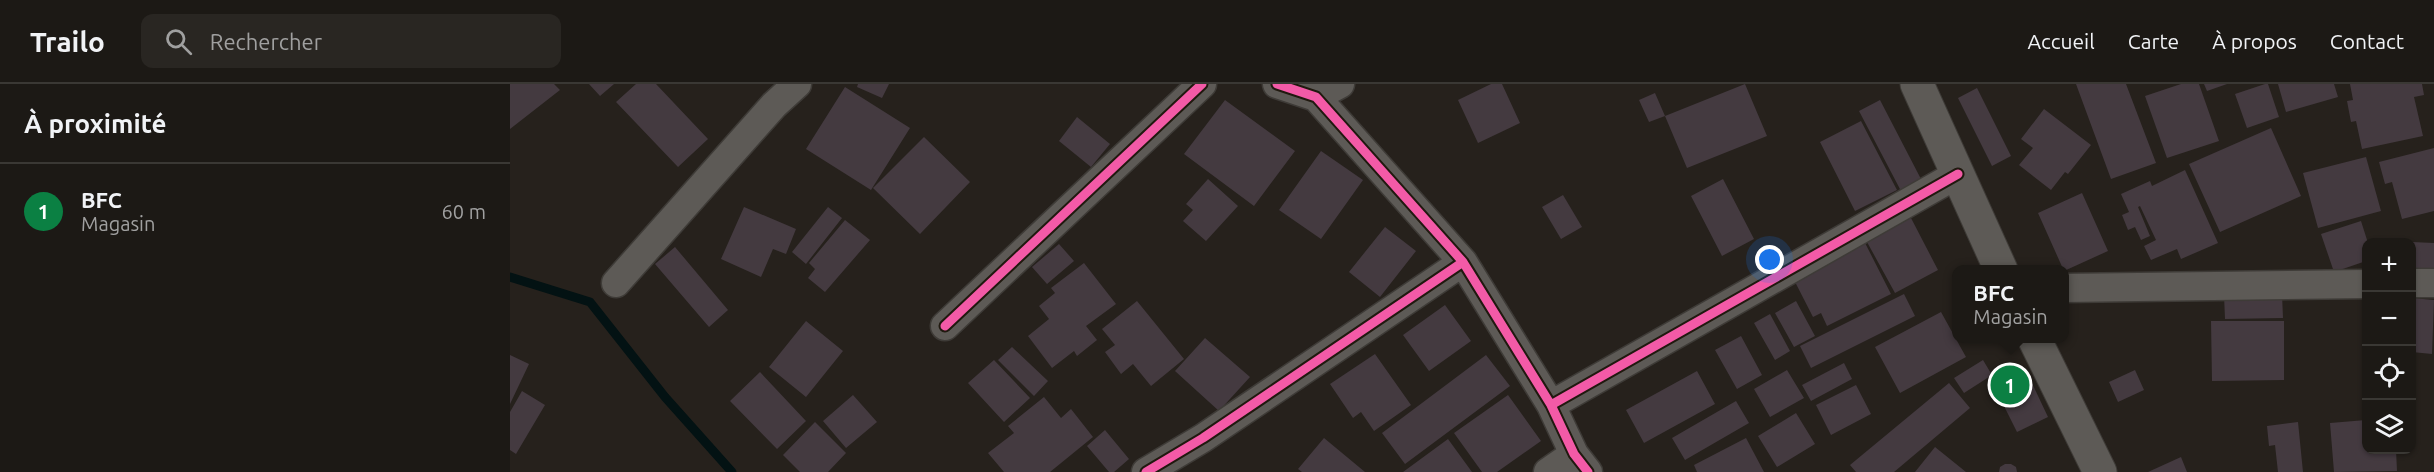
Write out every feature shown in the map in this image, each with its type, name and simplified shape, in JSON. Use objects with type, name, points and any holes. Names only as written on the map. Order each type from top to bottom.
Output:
[{"type":"street","points":[[616,283],[774,105],[797,84]]},
{"type":"street","points":[[945,326],[1202,84]]},
{"type":"street","points":[[1277,84],[1328,90],[1463,262],[1551,405],[1581,463],[1548,472]]},
{"type":"street","points":[[1918,84],[1999,265]]},
{"type":"street","points":[[1551,405],[1958,174]]},
{"type":"street","points":[[1146,472],[1203,438],[1463,262]]},
{"type":"street","points":[[2416,284],[2434,283]]},
{"type":"street","points":[[2069,288],[2362,284]]},
{"type":"street","points":[[2036,343],[2100,472]]},
{"type":"building","points":[[510,84],[554,84],[560,90],[510,129]]},
{"type":"building","points":[[589,84],[614,84],[600,96]]},
{"type":"building","points":[[636,84],[656,84],[708,139],[678,167],[616,102]]},
{"type":"building","points":[[858,84],[889,84],[882,98],[857,87]]},
{"type":"building","points":[[1491,84],[1502,84],[1520,123],[1478,143],[1458,100]]},
{"type":"building","points":[[1745,84],[1767,136],[1687,168],[1665,116]]},
{"type":"building","points":[[2076,84],[2126,84],[2156,163],[2111,179]]},
{"type":"building","points":[[2181,84],[2199,84],[2219,141],[2167,158],[2145,96]]},
{"type":"building","points":[[2204,84],[2227,84],[2207,91]]},
{"type":"building","points":[[2268,84],[2279,117],[2247,128],[2235,94]]},
{"type":"building","points":[[2278,84],[2334,84],[2338,97],[2286,112]]},
{"type":"building","points":[[2350,84],[2422,84],[2424,95],[2414,97],[2423,136],[2362,149],[2356,121],[2351,122],[2347,101],[2353,100]]},
{"type":"building","points":[[845,87],[910,128],[871,190],[806,149]]},
{"type":"building","points":[[1977,88],[2011,156],[1992,166],[1958,98]]},
{"type":"building","points":[[1655,93],[1665,116],[1649,122],[1639,100]]},
{"type":"building","points":[[1225,100],[1295,151],[1254,206],[1184,154]]},
{"type":"building","points":[[1880,100],[1922,181],[1901,191],[1859,111]]},
{"type":"building","points":[[2044,109],[2091,145],[2068,174],[2065,172],[2051,190],[2019,165],[2033,148],[2021,139]]},
{"type":"building","points":[[1077,117],[1110,144],[1091,167],[1059,141]]},
{"type":"building","points":[[1861,121],[1897,190],[1855,211],[1820,142]]},
{"type":"building","points":[[2271,128],[2301,196],[2220,232],[2189,164]]},
{"type":"building","points":[[924,137],[970,182],[920,234],[873,188]]},
{"type":"building","points":[[2434,148],[2434,211],[2402,219],[2392,182],[2385,184],[2379,162]]},
{"type":"building","points":[[1321,151],[1363,180],[1321,239],[1279,210]]},
{"type":"building","points":[[2366,157],[2381,211],[2318,228],[2303,173]]},
{"type":"building","points":[[2185,170],[2218,243],[2181,259],[2177,249],[2151,260],[2144,246],[2156,240],[2140,206],[2138,207],[2150,236],[2141,240],[2135,227],[2128,230],[2122,215],[2129,212],[2121,194],[2150,181],[2152,186]]},
{"type":"building","points":[[1208,179],[1238,206],[1206,241],[1183,221],[1193,210],[1186,204]]},
{"type":"building","points":[[1723,179],[1754,239],[1722,256],[1691,196]]},
{"type":"building","points":[[2082,193],[2108,251],[2069,269],[2069,265],[2061,265],[2038,213]]},
{"type":"building","points":[[1563,195],[1582,227],[1561,239],[1542,207]]},
{"type":"building","points":[[744,207],[796,229],[786,254],[773,249],[761,277],[721,259]]},
{"type":"building","points":[[828,207],[842,218],[806,264],[792,252]]},
{"type":"building","points":[[1911,218],[1938,270],[1895,293],[1867,242]]},
{"type":"building","points":[[845,220],[870,240],[825,292],[808,278],[815,269],[809,263]]},
{"type":"building","points":[[2361,221],[2366,238],[2362,238],[2362,262],[2334,272],[2321,234]]},
{"type":"building","points":[[1385,227],[1416,251],[1380,297],[1349,272]]},
{"type":"building","points":[[1862,237],[1891,294],[1827,326],[1821,313],[1813,317],[1793,278]]},
{"type":"building","points":[[2416,242],[2434,243],[2434,272],[2416,271]]},
{"type":"building","points":[[1059,244],[1074,261],[1047,284],[1032,267]]},
{"type":"building","points":[[675,247],[728,310],[709,327],[655,264]]},
{"type":"building","points":[[1084,263],[1116,304],[1086,326],[1097,340],[1077,356],[1074,351],[1052,368],[1028,336],[1049,319],[1039,306],[1055,293],[1051,288]]},
{"type":"building","points":[[1904,294],[1915,316],[1811,368],[1800,346]]},
{"type":"building","points":[[2282,294],[2283,318],[2225,319],[2224,295]]},
{"type":"building","points":[[2416,298],[2434,300],[2432,354],[2416,352]]},
{"type":"building","points":[[1137,301],[1184,359],[1151,386],[1133,364],[1121,374],[1105,352],[1115,345],[1102,329]]},
{"type":"building","points":[[1796,301],[1815,336],[1794,347],[1775,313]]},
{"type":"building","points":[[1445,305],[1471,341],[1429,371],[1403,335]]},
{"type":"building","points":[[1941,312],[1952,332],[1952,343],[1958,343],[1966,357],[1900,393],[1875,347]]},
{"type":"building","points":[[1770,314],[1790,351],[1775,360],[1754,323]]},
{"type":"building","points":[[806,321],[843,351],[806,397],[769,367]]},
{"type":"building","points":[[2211,321],[2284,321],[2284,380],[2212,381]]},
{"type":"building","points":[[1741,336],[1762,375],[1737,389],[1715,350]]},
{"type":"building","points":[[1205,338],[1250,377],[1219,411],[1175,371]]},
{"type":"building","points":[[1012,347],[1048,381],[1034,396],[998,360]]},
{"type":"building","points":[[1375,354],[1411,405],[1374,431],[1361,412],[1353,418],[1330,384]]},
{"type":"building","points":[[510,355],[529,364],[510,404]]},
{"type":"building","points":[[1486,355],[1510,386],[1405,464],[1382,433]]},
{"type":"building","points":[[994,360],[1030,398],[1004,422],[968,383]]},
{"type":"building","points":[[1983,360],[1992,375],[1964,393],[1954,378]]},
{"type":"building","points":[[1844,363],[1852,379],[1811,401],[1802,385]]},
{"type":"building","points":[[1787,370],[1804,398],[1770,417],[1754,389]]},
{"type":"building","points":[[2135,370],[2144,390],[2118,402],[2109,382]]},
{"type":"building","points":[[1697,371],[1715,404],[1644,443],[1626,410]]},
{"type":"building","points":[[760,372],[806,421],[777,449],[730,401]]},
{"type":"building","points":[[2029,377],[2048,417],[2017,432],[1997,392]]},
{"type":"building","points":[[1949,383],[1970,408],[1894,472],[1856,472],[1850,465]]},
{"type":"building","points":[[1856,385],[1871,414],[1831,435],[1816,405]]},
{"type":"building","points":[[522,391],[545,405],[516,454],[510,450],[510,412]]},
{"type":"building","points":[[853,395],[877,422],[846,448],[823,421]]},
{"type":"building","points":[[1508,395],[1541,441],[1497,472],[1482,472],[1454,433]]},
{"type":"building","points":[[1044,397],[1061,418],[1071,409],[1093,437],[1050,472],[1004,472],[988,453],[1014,433],[1008,426]]},
{"type":"building","points":[[1736,401],[1749,423],[1685,460],[1672,438]]},
{"type":"building","points":[[1796,413],[1815,444],[1777,467],[1758,436]]},
{"type":"building","points":[[2362,420],[2362,454],[2396,454],[2397,471],[2334,472],[2330,423]]},
{"type":"building","points":[[815,422],[846,453],[828,472],[800,472],[783,455]]},
{"type":"building","points":[[2298,422],[2303,472],[2278,472],[2275,445],[2269,446],[2267,426]]},
{"type":"building","points":[[1105,430],[1129,459],[1114,472],[1109,472],[1087,446]]},
{"type":"building","points":[[1324,438],[1365,472],[1302,472],[1298,469]]},
{"type":"building","points":[[1746,438],[1764,472],[1697,472],[1694,465]]},
{"type":"building","points":[[1448,439],[1472,472],[1403,472]]},
{"type":"building","points":[[1935,447],[1966,472],[1915,472]]},
{"type":"building","points":[[2181,457],[2187,472],[2148,472]]},
{"type":"building","points":[[2005,464],[2016,467],[2017,472],[1999,472],[2000,467]]},
{"type":"waterway","points":[[510,277],[590,302],[665,397],[732,472]]},
{"type":"cycle path","points":[[945,326],[1202,84]]},
{"type":"cycle path","points":[[1277,84],[1316,97],[1463,262],[1551,405],[1574,454],[1588,472]]},
{"type":"cycle path","points":[[1551,405],[1958,174]]},
{"type":"cycle path","points":[[1146,472],[1203,438],[1463,262]]},
{"type":"place","name":"BFC","points":[[2010,385]]}]
